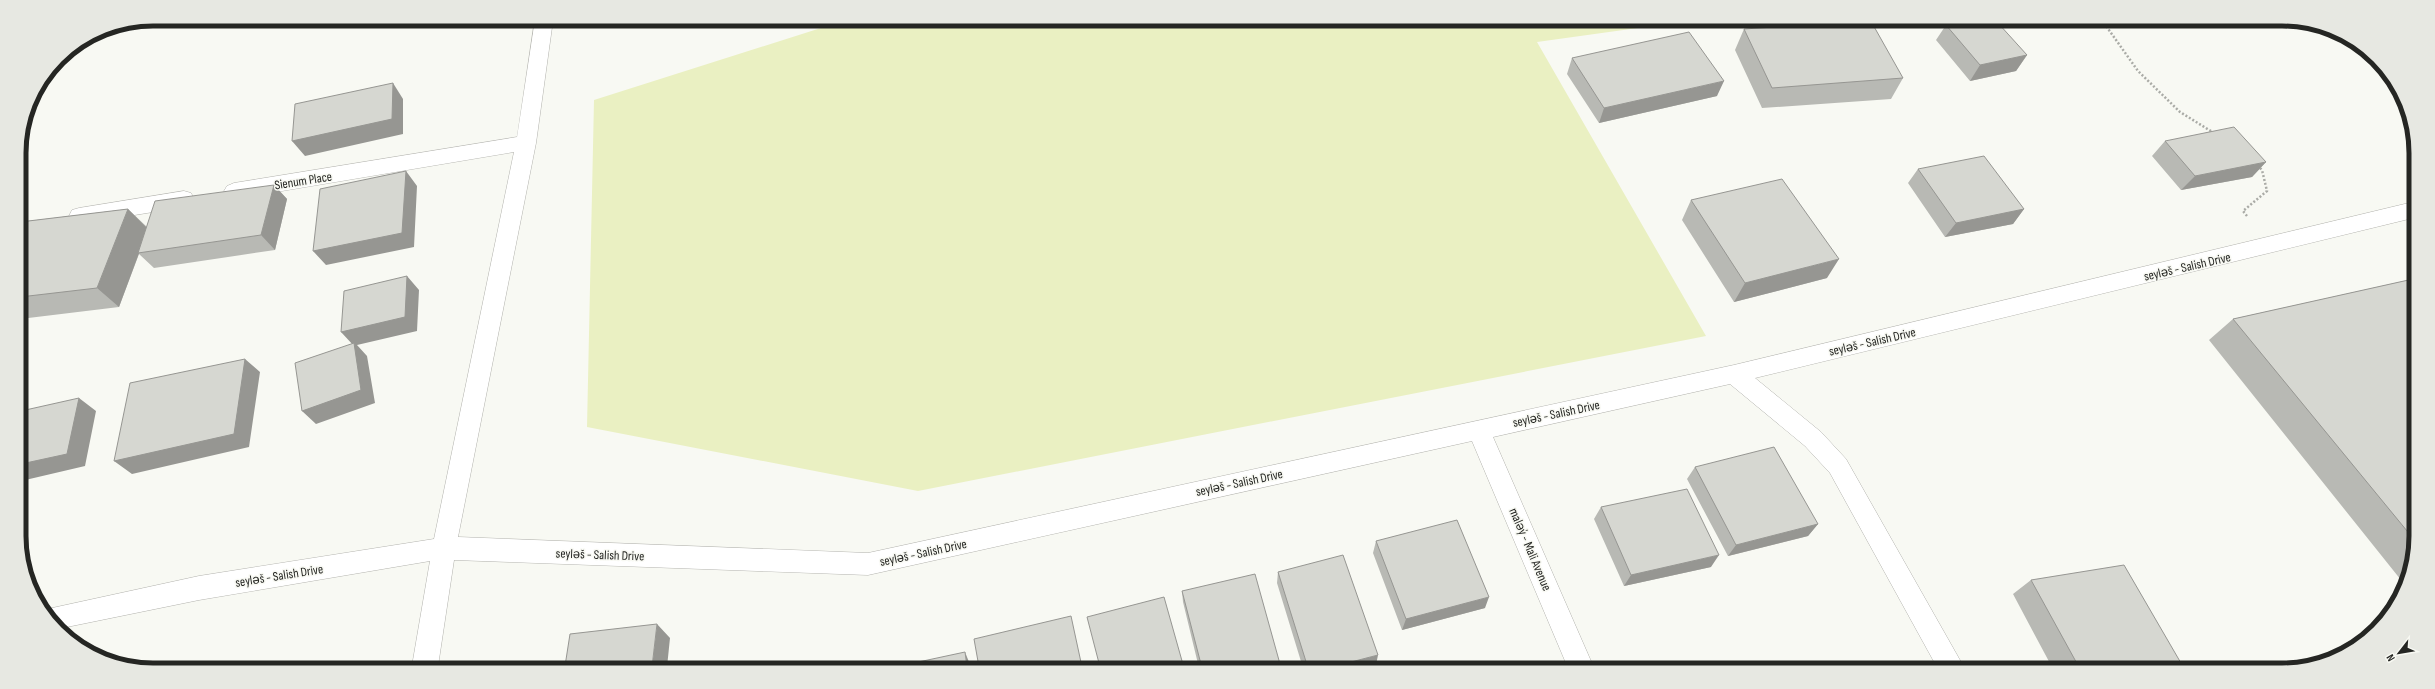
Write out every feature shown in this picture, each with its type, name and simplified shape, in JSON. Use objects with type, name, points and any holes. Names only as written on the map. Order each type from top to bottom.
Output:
[{"type":"street","points":[[425,663],[444,548],[526,143],[543,26]]},
{"type":"street","name":"Sienum Place","points":[[79,216],[526,143]]},
{"type":"street","name":"seyləš - Salish Drive","points":[[56,618],[199,588],[444,548],[868,564],[1734,374],[2272,246],[2409,211]]},
{"type":"street","points":[[1734,374],[1813,438],[1838,466],[1949,663]]},
{"type":"street","name":"maləy̓ - Mali Avenue","points":[[1479,430],[1579,663]]},
{"type":"path","points":[[2106,26],[2138,71],[2180,112],[2219,136]]},
{"type":"path","points":[[2256,164],[2262,170],[2267,191],[2243,211],[2272,246]]},
{"type":"green space","points":[[827,26],[1652,26],[1537,42],[1706,336],[918,491],[587,427],[594,100]]},
{"type":"building","points":[[1790,26],[1874,26],[1903,78],[1772,88],[1744,29]]},
{"type":"building","points":[[1947,26],[2001,26],[2027,55],[1980,65]]},
{"type":"building","points":[[1689,32],[1724,81],[1604,108],[1572,58]]},
{"type":"building","points":[[393,83],[392,119],[292,141],[295,104]]},
{"type":"building","points":[[2234,127],[2266,162],[2195,176],[2165,141]]},
{"type":"building","points":[[1984,156],[2024,209],[1956,223],[1918,169]]},
{"type":"building","points":[[406,171],[402,233],[313,251],[320,189]]},
{"type":"building","points":[[1782,179],[1839,259],[1745,283],[1691,200]]},
{"type":"building","points":[[274,185],[261,235],[138,253],[155,201]]},
{"type":"building","points":[[128,209],[97,288],[26,296],[26,221]]},
{"type":"building","points":[[407,276],[405,317],[341,332],[344,291]]},
{"type":"building","points":[[2409,280],[2409,533],[2233,319]]},
{"type":"building","points":[[354,343],[361,390],[302,411],[295,363]]},
{"type":"building","points":[[245,359],[234,434],[114,461],[130,383]]},
{"type":"building","points":[[79,398],[67,454],[26,463],[26,410]]},
{"type":"building","points":[[1774,447],[1818,524],[1736,545],[1695,467]]},
{"type":"building","points":[[1687,489],[1719,555],[1631,575],[1601,507]]},
{"type":"building","points":[[1457,520],[1489,597],[1406,619],[1376,541]]},
{"type":"building","points":[[1343,555],[1378,655],[1347,663],[1306,663],[1278,572]]},
{"type":"building","points":[[2124,565],[2181,663],[2077,663],[2031,580]]},
{"type":"building","points":[[1255,574],[1280,663],[1201,663],[1182,591]]},
{"type":"building","points":[[1164,597],[1183,663],[1099,663],[1087,617]]},
{"type":"building","points":[[1071,616],[1081,663],[978,663],[974,639]]},
{"type":"building","points":[[657,624],[652,663],[565,663],[570,634]]},
{"type":"building","points":[[965,652],[966,663],[914,663]]}]
